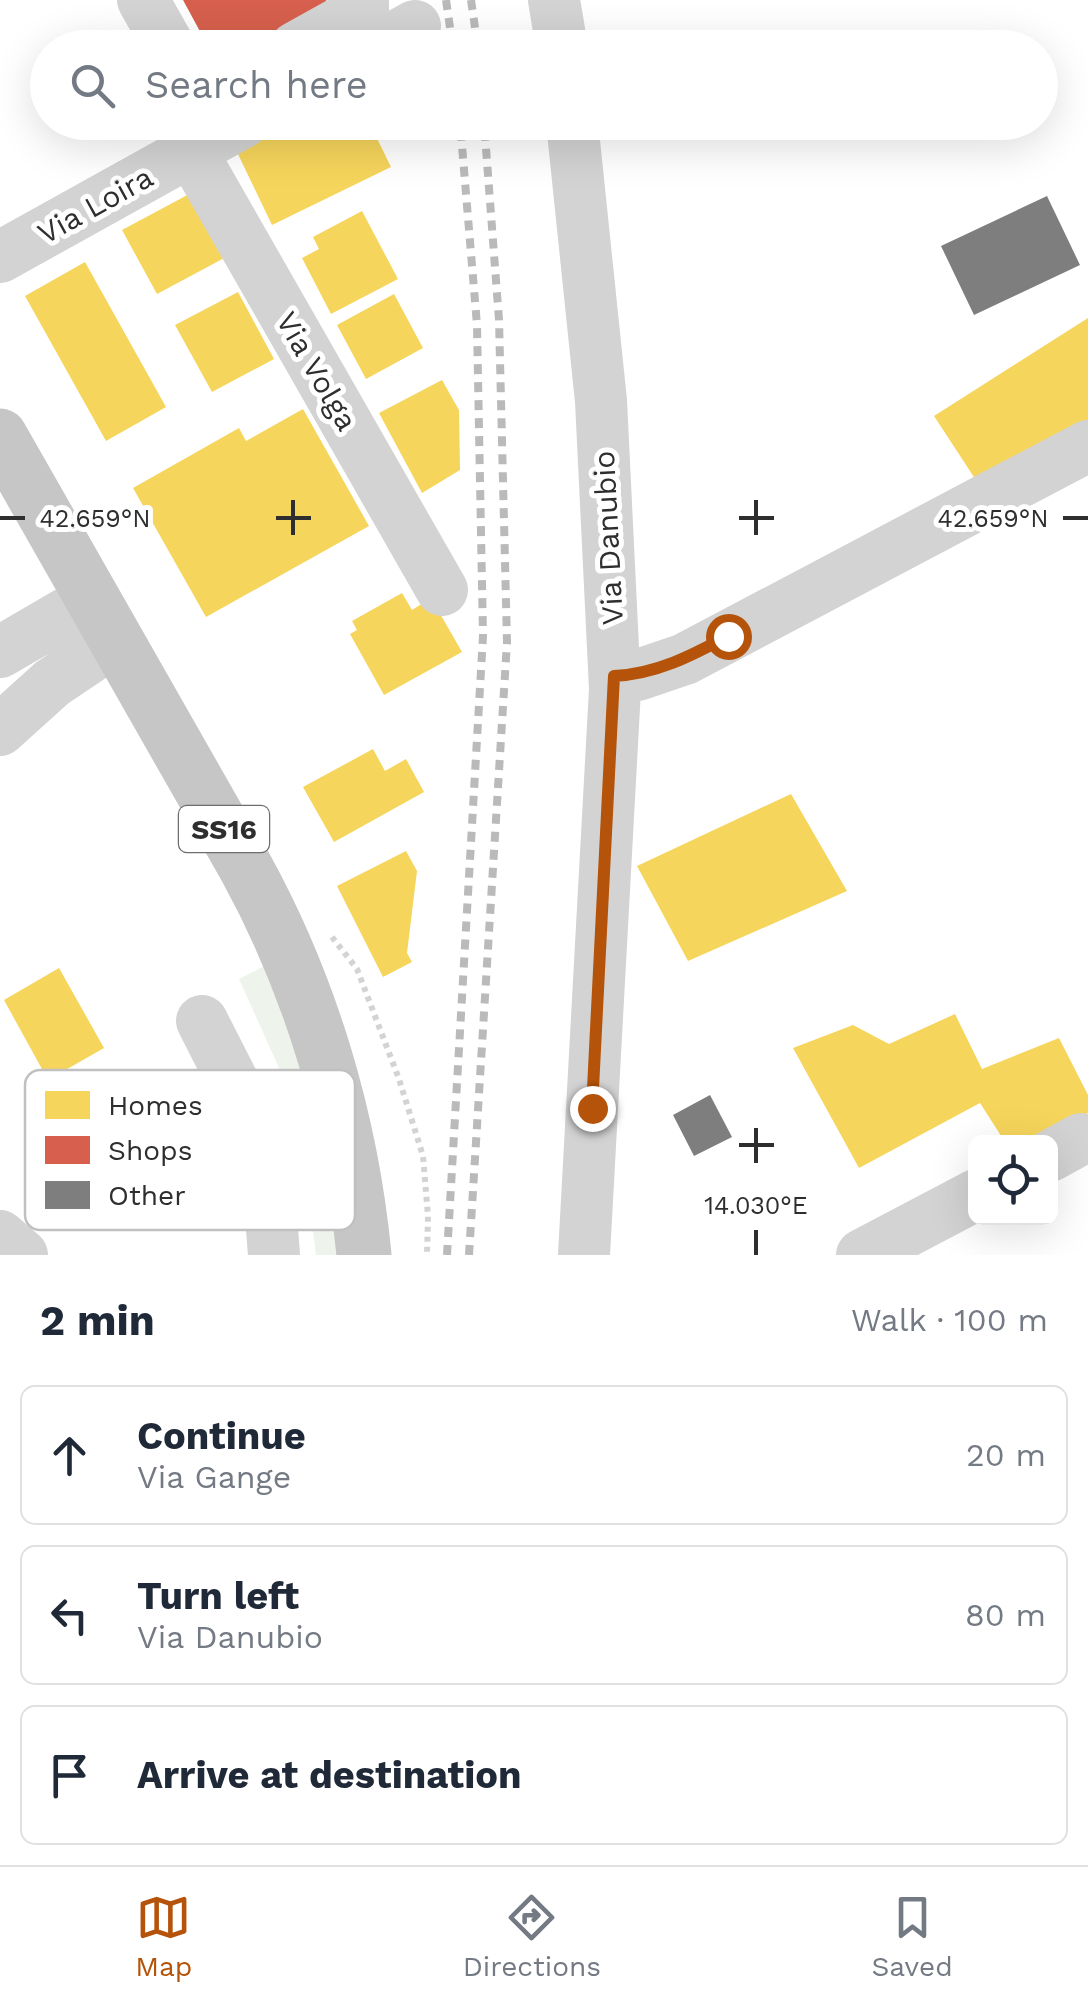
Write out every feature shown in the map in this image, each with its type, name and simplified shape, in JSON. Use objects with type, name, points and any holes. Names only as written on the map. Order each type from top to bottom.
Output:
[{"type":"main road","name":"SS16","points":[[6,460],[104,619],[270,914],[310,1013],[327,1070]]},
{"type":"main road","name":"SS16","points":[[355,1190],[364,1255]]},
{"type":"street","points":[[144,0],[160,30]]},
{"type":"street","points":[[328,30],[364,10],[363,0]]},
{"type":"street","points":[[554,0],[559,30]]},
{"type":"street","name":"Via Loira","points":[[0,257],[210,140]]},
{"type":"street","name":"Via Danubio","points":[[574,140],[600,400],[614,676],[584,1255]]},
{"type":"street","name":"Via Volga","points":[[191,151],[442,590]]},
{"type":"street","points":[[614,676],[638,675],[685,659],[1088,446]]},
{"type":"street","points":[[6,636],[104,619]]},
{"type":"street","points":[[0,730],[63,675],[104,619]]},
{"type":"street","points":[[202,1020],[227,1070]]},
{"type":"street","points":[[862,1255],[968,1199]]},
{"type":"street","points":[[272,1230],[274,1255]]},
{"type":"street","points":[[0,1236],[22,1255]]},
{"type":"path","points":[[270,914],[333,937],[358,969],[423,1156],[427,1255]]},
{"type":"shaded area","points":[[270,963],[300,1070],[280,1070],[239,979]]},
{"type":"shaded area","points":[[313,1230],[346,1230],[353,1255],[316,1255]]},
{"type":"building: Homes","points":[[261,140],[378,140],[391,167],[272,225],[237,152]]},
{"type":"building: Homes","points":[[193,192],[228,256],[157,294],[122,230]]},
{"type":"building: Homes","points":[[362,211],[398,279],[331,314],[302,258],[319,249],[313,237]]},
{"type":"building: Homes","points":[[85,262],[166,407],[106,441],[25,296]]},
{"type":"building: Homes","points":[[238,292],[274,359],[212,392],[175,325]]},
{"type":"building: Homes","points":[[394,294],[423,348],[366,379],[337,325]]},
{"type":"building: Homes","points":[[1088,318],[1088,433],[985,494],[934,416]]},
{"type":"building: Homes","points":[[442,380],[459,410],[460,470],[422,493],[379,413]]},
{"type":"building: Homes","points":[[303,409],[369,526],[206,617],[133,488],[239,428],[246,441]]},
{"type":"building: Homes","points":[[402,593],[412,610],[431,598],[462,652],[384,695],[350,634],[357,630],[352,621]]},
{"type":"building: Homes","points":[[373,749],[385,771],[406,759],[424,792],[334,842],[303,787]]},
{"type":"building: Homes","points":[[791,794],[847,891],[688,961],[637,866]]},
{"type":"building: Homes","points":[[406,851],[417,871],[407,953],[412,962],[383,977],[337,886]]},
{"type":"building: Homes","points":[[59,968],[104,1048],[66,1070],[42,1070],[4,1000]]},
{"type":"building: Homes","points":[[955,1014],[982,1069],[1059,1038],[1088,1095],[1088,1113],[1042,1135],[1001,1135],[980,1103],[859,1168],[793,1048],[853,1025],[889,1044]]},
{"type":"building: Shops","points":[[183,0],[326,0],[331,10],[295,30],[199,30]]},
{"type":"building: Other","points":[[1047,196],[1080,265],[974,315],[941,246]]},
{"type":"building: Other","points":[[710,1095],[732,1137],[694,1156],[673,1115]]},
{"type":"railway","points":[[446,0],[450,30]]},
{"type":"railway","points":[[471,0],[475,30]]},
{"type":"railway","points":[[447,1255],[483,636],[477,325],[462,140]]},
{"type":"railway","points":[[469,1255],[507,642],[499,320],[485,140]]},
{"type":"route","points":[[592,1108],[614,676],[638,675],[685,659],[728,636]]}]
